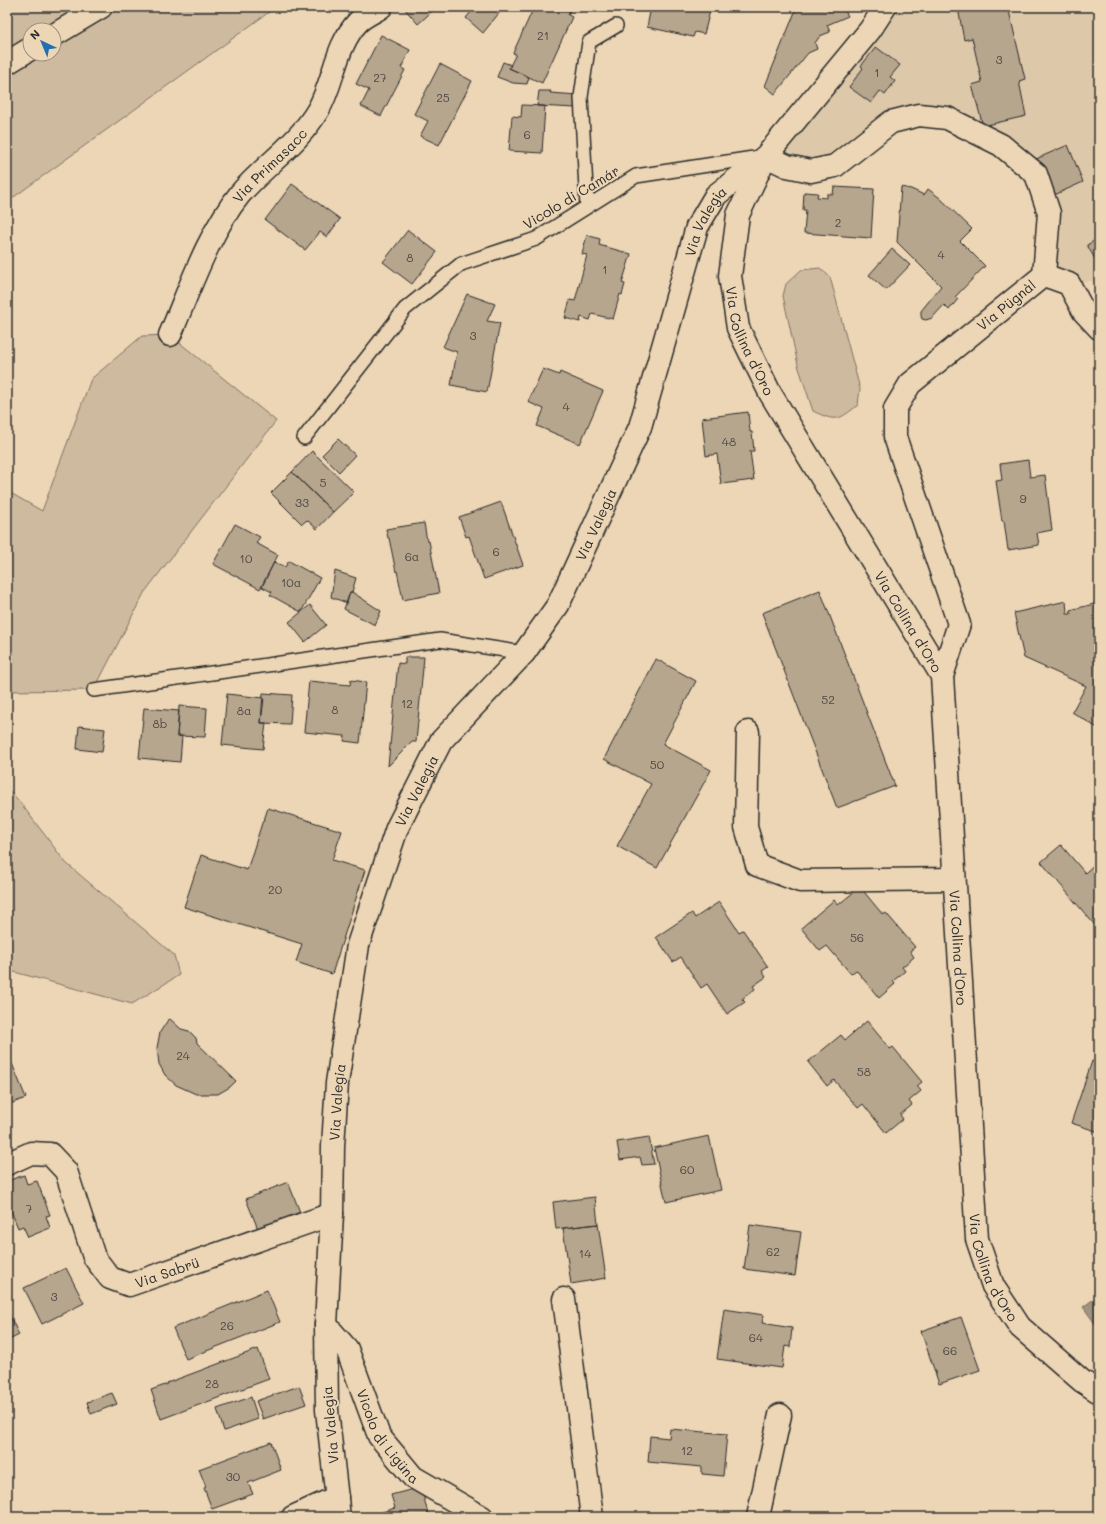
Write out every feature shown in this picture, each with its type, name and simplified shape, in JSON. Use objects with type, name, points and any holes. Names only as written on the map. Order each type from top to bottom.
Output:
[{"type":"street","points":[[62,30],[101,7]]},
{"type":"street","name":"Via Primasacc","points":[[170,335],[210,242],[224,216],[241,194],[302,133],[319,109],[348,36],[359,22],[381,7]]},
{"type":"street","name":"Via Collina d'Oro","points":[[885,7],[870,30],[766,156],[738,215],[730,276],[738,328],[770,393],[942,676],[977,1239],[993,1286],[1020,1327],[1082,1381],[1099,1392]]},
{"type":"street","points":[[7,62],[22,54]]},
{"type":"street","name":"Via Pügnàl","points":[[766,156],[787,166],[812,171],[835,166],[891,122],[919,115],[947,118],[1001,145],[1036,174],[1049,213],[1044,275],[910,384],[895,409],[895,437],[959,624],[942,676]]},
{"type":"street","name":"Via Valegia","points":[[338,1507],[327,1410],[326,1325],[337,1083],[358,945],[397,828],[441,741],[524,654],[558,605],[640,427],[697,227],[716,195],[766,156]]},
{"type":"street","points":[[1044,275],[1069,284],[1084,312],[1099,328]]},
{"type":"street","points":[[748,732],[746,827],[756,865],[800,881],[954,879]]},
{"type":"street","name":"Via Sabrü","points":[[7,1164],[32,1153],[50,1154],[66,1171],[94,1257],[110,1278],[129,1285],[332,1214]]},
{"type":"street","points":[[564,1300],[592,1517]]},
{"type":"street","name":"Vicolo di Ligüna","points":[[326,1325],[347,1349],[379,1436],[413,1477],[482,1517]]},
{"type":"street","points":[[758,1517],[780,1415]]},
{"type":"street","points":[[293,1517],[338,1507]]},
{"type":"lane","points":[[587,207],[581,97],[589,42],[616,26]]},
{"type":"lane","name":"Vicolo di Camár","points":[[304,438],[405,309],[461,264],[536,240],[636,176],[766,156]]},
{"type":"lane","points":[[94,690],[440,640],[524,654]]},
{"type":"shaded area","points":[[7,7],[276,7],[7,202]]},
{"type":"shaded area","points":[[885,7],[1099,7],[1099,280],[1069,284],[1044,275],[1036,174],[919,115],[835,166],[766,156]]},
{"type":"shaded area","points":[[820,268],[830,277],[860,389],[858,405],[846,414],[837,418],[827,417],[813,411],[798,365],[783,296],[786,284],[801,270]]},
{"type":"shaded area","points":[[170,335],[276,421],[144,593],[94,690],[7,691],[7,491],[42,511],[91,379],[142,336]]},
{"type":"shaded area","points":[[7,788],[19,801],[66,863],[174,955],[179,975],[132,1004],[7,970]]},
{"type":"shaded area","points":[[1099,1295],[1099,1329],[1083,1307]]},
{"type":"building","points":[[403,7],[437,7],[418,24]]},
{"type":"building","points":[[475,7],[504,7],[483,33],[466,18]]},
{"type":"building","points":[[534,7],[565,7],[570,10],[568,15],[572,17],[542,83],[509,68],[516,54],[513,53]]},
{"type":"building","points":[[651,7],[711,7],[704,34],[695,32],[693,37],[647,27]]},
{"type":"building","points":[[797,7],[843,7],[848,16],[827,25],[830,32],[820,36],[815,43],[817,49],[808,53],[775,94],[765,86]]},
{"type":"building","points":[[1008,7],[1025,79],[1019,81],[1026,116],[983,126],[972,85],[982,82],[972,38],[964,40],[958,8]]},
{"type":"building","points":[[381,35],[410,50],[401,68],[405,70],[381,116],[361,106],[369,90],[356,84]]},
{"type":"building","points":[[876,47],[900,65],[890,77],[895,81],[885,95],[880,91],[871,103],[849,87],[863,68],[861,66]]},
{"type":"building","points":[[503,62],[511,65],[509,68],[529,77],[527,84],[513,83],[497,77]]},
{"type":"building","points":[[440,64],[472,81],[439,145],[420,136],[428,121],[414,114]]},
{"type":"building","points":[[539,91],[551,91],[550,93],[578,95],[576,108],[537,106]]},
{"type":"building","points":[[522,105],[545,106],[542,153],[509,151],[512,116],[521,117]]},
{"type":"building","points":[[1068,145],[1083,182],[1052,196],[1036,159]]},
{"type":"building","points":[[292,184],[340,219],[327,237],[320,232],[305,250],[265,220]]},
{"type":"building","points":[[834,187],[874,189],[871,238],[804,233],[806,210],[803,210],[804,192],[818,193],[817,197],[827,198],[827,194],[833,194]]},
{"type":"building","points":[[901,187],[911,189],[924,195],[928,189],[940,198],[972,229],[960,241],[985,266],[955,297],[958,299],[949,310],[944,305],[932,318],[926,320],[922,319],[921,311],[941,286],[897,242]]},
{"type":"building","points":[[408,230],[437,252],[412,284],[383,262]]},
{"type":"building","points":[[587,235],[600,239],[599,245],[631,254],[622,283],[625,284],[622,295],[620,294],[613,319],[592,314],[590,320],[581,317],[580,322],[565,318],[570,300],[575,301],[587,255],[582,254]]},
{"type":"building","points":[[1099,238],[1099,266],[1087,245]]},
{"type":"building","points":[[892,249],[910,265],[886,290],[869,275]]},
{"type":"building","points":[[467,294],[495,304],[487,321],[500,323],[487,392],[451,385],[457,352],[443,347]]},
{"type":"building","points":[[543,369],[559,375],[560,372],[603,391],[580,444],[537,426],[544,409],[528,402]]},
{"type":"building","points":[[748,412],[754,451],[750,451],[754,480],[721,484],[717,454],[706,456],[702,418]]},
{"type":"building","points":[[338,439],[355,455],[339,472],[322,455]]},
{"type":"building","points":[[312,451],[354,492],[333,512],[292,472]]},
{"type":"building","points":[[1028,460],[1030,477],[1045,475],[1052,530],[1037,533],[1039,545],[1008,550],[996,481],[1002,480],[1000,464]]},
{"type":"building","points":[[292,472],[333,512],[317,529],[307,520],[302,524],[271,493]]},
{"type":"building","points":[[501,502],[523,565],[484,579],[469,536],[466,537],[459,517]]},
{"type":"building","points":[[424,523],[439,593],[403,600],[386,529]]},
{"type":"building","points":[[235,524],[260,537],[256,543],[278,555],[260,589],[213,564]]},
{"type":"building","points":[[289,561],[320,578],[301,612],[270,595],[272,592],[262,587],[274,562],[285,567]]},
{"type":"building","points":[[335,571],[356,578],[347,603],[331,597]]},
{"type":"building","points":[[820,590],[895,786],[837,808],[762,613]]},
{"type":"building","points":[[350,592],[381,611],[375,625],[344,609]]},
{"type":"building","points":[[1066,601],[1067,614],[1071,614],[1070,610],[1098,603],[1099,729],[1072,712],[1086,686],[1024,658],[1014,613]]},
{"type":"building","points":[[310,605],[326,625],[305,642],[289,622]]},
{"type":"building","points":[[405,657],[424,657],[416,742],[412,742],[388,766],[398,663],[405,664]]},
{"type":"building","points":[[656,659],[696,681],[663,744],[711,770],[657,868],[617,846],[651,784],[604,759]]},
{"type":"building","points":[[351,680],[366,682],[360,743],[344,741],[345,736],[304,732],[309,681],[350,685]]},
{"type":"building","points":[[263,693],[292,695],[290,724],[261,723]]},
{"type":"building","points":[[227,694],[264,698],[261,723],[266,723],[263,749],[222,745]]},
{"type":"building","points":[[179,706],[207,708],[205,737],[177,736]]},
{"type":"building","points":[[144,708],[179,711],[177,736],[182,736],[180,762],[139,758]]},
{"type":"building","points":[[79,726],[105,729],[102,752],[77,749]]},
{"type":"building","points":[[268,808],[342,831],[332,860],[365,870],[332,974],[296,962],[302,944],[184,907],[201,855],[247,870]]},
{"type":"building","points":[[1061,845],[1085,873],[1099,860],[1099,930],[1041,862]]},
{"type":"building","points":[[860,887],[883,915],[886,913],[915,947],[910,951],[914,957],[902,967],[905,971],[893,981],[895,984],[879,998],[856,970],[851,974],[827,946],[820,951],[801,928],[834,900],[838,905]]},
{"type":"building","points":[[719,902],[739,932],[743,930],[768,967],[762,971],[766,977],[753,986],[755,989],[742,999],[745,1002],[727,1014],[707,984],[701,988],[681,957],[673,962],[656,937],[692,913],[695,918]]},
{"type":"building","points":[[170,1019],[181,1029],[189,1031],[196,1038],[197,1043],[236,1081],[230,1087],[218,1094],[196,1094],[176,1085],[165,1075],[159,1064],[157,1048],[160,1032]]},
{"type":"building","points":[[867,1021],[890,1049],[893,1047],[922,1082],[917,1086],[921,1091],[909,1101],[912,1105],[900,1115],[903,1119],[886,1133],[863,1104],[858,1108],[834,1080],[827,1086],[808,1062],[841,1035],[845,1040]]},
{"type":"building","points":[[9,1056],[26,1098],[7,1105],[7,1057]]},
{"type":"building","points":[[1092,1061],[1099,1063],[1099,1132],[1071,1123]]},
{"type":"building","points":[[709,1136],[721,1190],[666,1202],[654,1148]]},
{"type":"building","points":[[649,1137],[654,1164],[642,1165],[640,1157],[620,1160],[617,1142]]},
{"type":"building","points":[[24,1175],[27,1184],[37,1181],[50,1215],[46,1216],[50,1228],[28,1237],[23,1226],[18,1228],[7,1201],[7,1181]]},
{"type":"building","points":[[288,1182],[300,1212],[258,1229],[246,1199]]},
{"type":"building","points":[[595,1197],[598,1224],[556,1229],[553,1202]]},
{"type":"building","points":[[598,1224],[606,1278],[571,1284],[563,1228]]},
{"type":"building","points":[[750,1225],[801,1232],[795,1276],[744,1269]]},
{"type":"building","points":[[66,1268],[84,1303],[42,1324],[24,1288]]},
{"type":"building","points":[[267,1290],[280,1322],[186,1359],[173,1328]]},
{"type":"building","points":[[724,1309],[764,1315],[762,1323],[792,1328],[790,1347],[785,1346],[782,1368],[717,1359]]},
{"type":"building","points":[[7,1310],[19,1335],[7,1341]]},
{"type":"building","points":[[961,1317],[980,1370],[939,1384],[921,1331]]},
{"type":"building","points":[[258,1349],[269,1379],[161,1419],[151,1390]]},
{"type":"building","points":[[299,1386],[306,1404],[263,1419],[256,1401]]},
{"type":"building","points":[[112,1393],[117,1404],[91,1414],[87,1402]]},
{"type":"building","points":[[251,1397],[258,1419],[224,1431],[217,1409]]},
{"type":"building","points":[[670,1429],[727,1434],[723,1476],[702,1474],[702,1467],[648,1462],[650,1436],[669,1438]]},
{"type":"building","points":[[271,1442],[281,1470],[248,1483],[253,1494],[212,1509],[199,1469]]},
{"type":"building","points":[[421,1487],[429,1517],[377,1517],[376,1514],[395,1508],[391,1495]]}]
